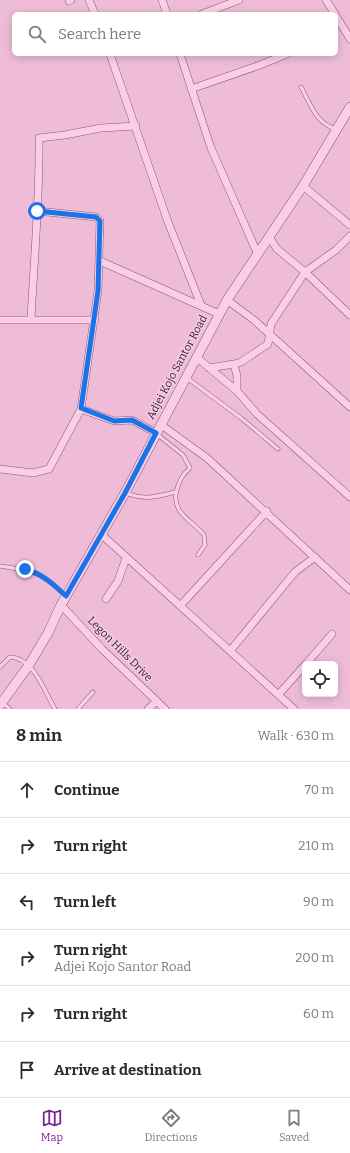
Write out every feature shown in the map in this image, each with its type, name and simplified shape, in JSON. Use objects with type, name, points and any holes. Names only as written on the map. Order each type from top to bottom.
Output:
[{"type":"street","points":[[90,0],[94,12]]},
{"type":"street","points":[[162,0],[165,12]]},
{"type":"street","points":[[207,12],[236,0]]},
{"type":"street","points":[[326,0],[333,12]]},
{"type":"street","points":[[339,29],[350,39]]},
{"type":"street","points":[[111,56],[168,222],[201,305]]},
{"type":"street","points":[[181,56],[211,148],[258,255]]},
{"type":"street","points":[[191,88],[282,56]]},
{"type":"street","name":"Adjei Kojo Santor Road","points":[[1,704],[29,665],[48,633],[61,605],[125,493],[160,424],[227,300],[303,186],[350,107]]},
{"type":"street","points":[[31,319],[39,191],[39,138],[101,128],[136,126]]},
{"type":"street","points":[[303,186],[350,225]]},
{"type":"street","points":[[0,469],[33,473],[49,469],[81,408],[94,320],[100,261],[99,218],[37,211]]},
{"type":"street","points":[[209,368],[242,362],[268,344],[271,324],[305,272],[336,250],[350,236]]},
{"type":"street","points":[[269,237],[277,248],[305,272],[350,315]]},
{"type":"street","points":[[100,261],[219,314]]},
{"type":"street","points":[[227,300],[270,334],[350,407]]},
{"type":"street","points":[[0,320],[94,320]]},
{"type":"street","points":[[196,358],[237,391],[257,414],[350,497]]},
{"type":"street","points":[[234,364],[237,376],[237,391]]},
{"type":"street","points":[[81,408],[114,421],[132,420],[156,433]]},
{"type":"street","points":[[160,424],[208,458],[350,590]]},
{"type":"street","points":[[180,606],[266,512]]},
{"type":"street","points":[[102,534],[126,558],[294,709]]},
{"type":"street","points":[[230,651],[295,572],[315,557]]},
{"type":"street","points":[[106,599],[118,581],[126,558]]},
{"type":"street","name":"Legon Hills Drive","points":[[61,605],[102,649],[165,709]]},
{"type":"street","points":[[308,661],[332,634]]},
{"type":"street","points":[[279,694],[302,667]]},
{"type":"street","points":[[148,709],[157,701]]},
{"type":"lane","points":[[301,87],[316,115],[328,126],[338,129]]},
{"type":"lane","points":[[186,378],[241,418],[278,449]]},
{"type":"lane","points":[[156,433],[183,455],[190,468],[182,475],[176,492],[176,504],[179,513],[203,533],[206,538],[205,545],[198,555]]},
{"type":"lane","points":[[125,493],[138,498],[146,498],[176,492]]},
{"type":"lane","points":[[0,566],[38,573],[48,579],[66,596]]},
{"type":"lane","points":[[0,667],[10,657],[29,665],[55,709]]},
{"type":"lane","points":[[78,709],[93,692]]},
{"type":"lane","points":[[1,704],[10,709]]},
{"type":"route","points":[[25,569],[38,573],[48,579],[66,596],[125,493],[156,433],[129,419],[114,421],[81,408],[98,291],[100,221],[99,218],[96,217],[37,211]]}]
